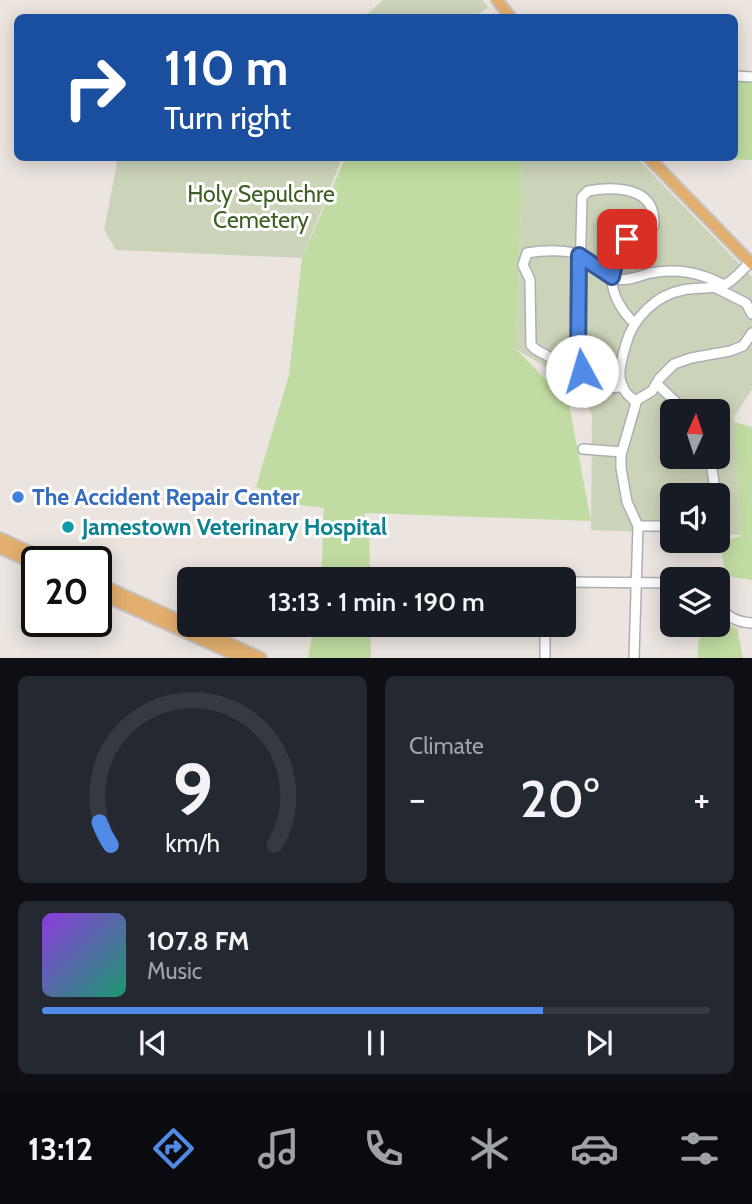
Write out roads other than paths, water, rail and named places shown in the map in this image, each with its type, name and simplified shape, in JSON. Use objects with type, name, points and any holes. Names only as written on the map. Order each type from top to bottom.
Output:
[{"type":"main road","points":[[497,0],[509,14]]},
{"type":"main road","points":[[652,161],[751,263]]},
{"type":"main road","points":[[0,538],[21,548]]},
{"type":"main road","points":[[0,548],[21,558]]},
{"type":"main road","points":[[112,589],[261,658]]},
{"type":"main road","points":[[112,599],[243,658]]},
{"type":"street","points":[[582,371],[578,362],[579,255],[582,197],[588,191],[629,191],[646,198],[651,205],[653,228],[646,233],[621,240],[612,277],[614,298],[621,311],[635,324]]},
{"type":"street","points":[[622,386],[603,388],[582,371],[569,368],[531,345],[530,279],[523,262],[525,255],[530,252],[579,255],[612,277],[625,279],[677,270],[702,275],[746,303],[752,314]]},
{"type":"street","points":[[635,401],[622,386],[620,368],[627,339],[635,324],[652,304],[666,296],[681,290],[719,286],[735,278],[751,263]]},
{"type":"street","points":[[634,658],[639,529],[623,487],[621,468],[622,452],[635,401],[652,391],[659,379],[674,364],[743,346],[752,333]]},
{"type":"street","points":[[657,384],[673,399]]},
{"type":"street","points":[[583,449],[622,452]]},
{"type":"street","points":[[639,529],[660,527]]},
{"type":"street","points":[[576,582],[660,583]]},
{"type":"street","points":[[730,617],[735,621],[752,623]]},
{"type":"street","points":[[545,637],[545,658]]},
{"type":"place","name":"The Accident Repair Center","points":[[18,497]]},
{"type":"place","name":"Jamestown Veterinary Hospital","points":[[68,527]]},
{"type":"park label","name":"Holy Sepulchre Cemetery","points":[[261,207]]}]
